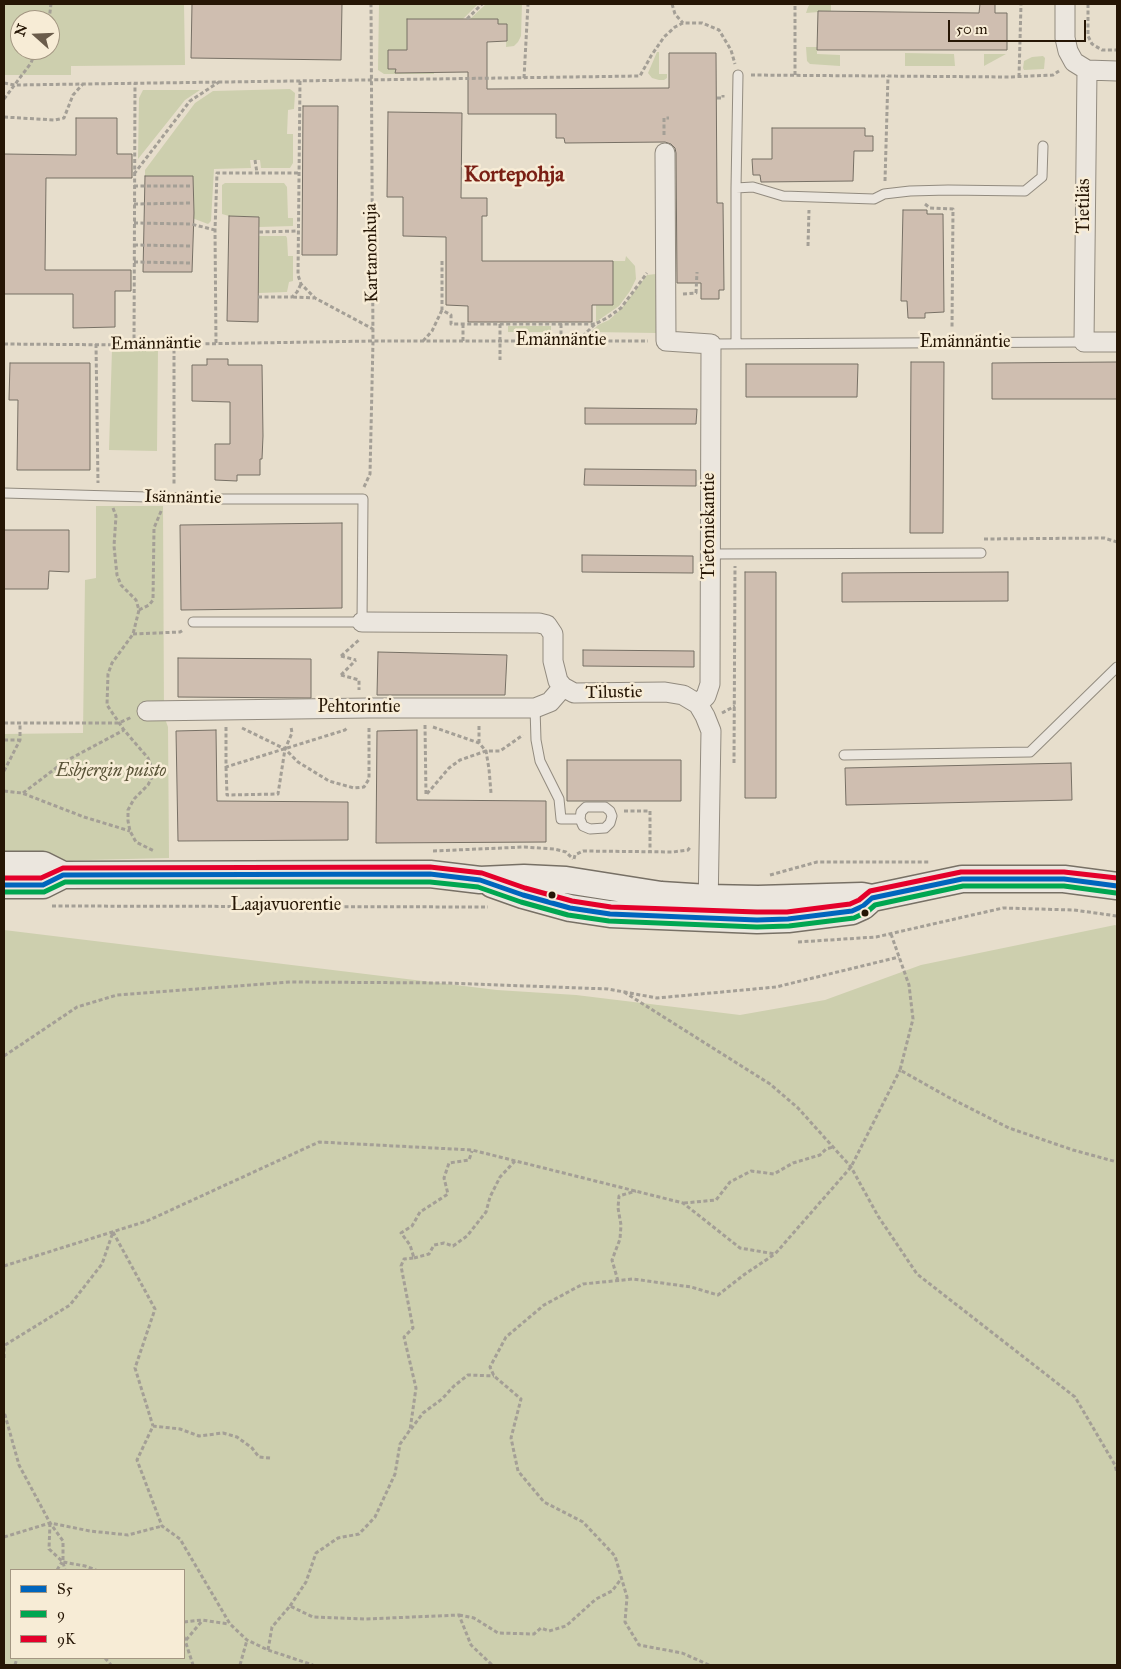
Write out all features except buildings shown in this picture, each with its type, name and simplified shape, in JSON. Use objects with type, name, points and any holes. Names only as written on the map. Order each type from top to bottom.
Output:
[{"type":"main road","name":"Laajavuorentie","points":[[4,865],[43,865],[63,875]]},
{"type":"main road","name":"Laajavuorentie","points":[[4,885],[44,884],[63,875],[430,874],[480,880],[523,895],[570,908],[610,914],[708,908],[757,920],[788,919],[852,911],[863,906],[872,898],[962,879],[1064,879],[1117,886]]},
{"type":"street","points":[[1065,4],[1068,51],[1080,66],[1117,71]]},
{"type":"street","name":"Tietiläs","points":[[1080,66],[1085,101],[1084,342]]},
{"type":"street","points":[[664,153],[666,341]]},
{"type":"street","name":"Emännäntie","points":[[666,341],[711,344]]},
{"type":"street","name":"Emännäntie","points":[[1084,342],[1117,342]]},
{"type":"street","name":"Tietoniekantie","points":[[698,704],[706,696],[710,684],[711,344]]},
{"type":"street","name":"Tilustie","points":[[361,631],[539,623],[547,625],[553,634],[553,661],[558,681],[563,688],[574,693],[665,692],[683,695],[698,704]]},
{"type":"street","points":[[535,717],[563,688]]},
{"type":"street","points":[[698,704],[711,731],[708,908]]},
{"type":"street","name":"Pehtorintie","points":[[147,711],[226,715],[369,708],[425,716],[535,717]]},
{"type":"lane","points":[[736,343],[738,75]]},
{"type":"lane","points":[[736,188],[753,187],[783,196],[874,199],[884,194],[948,190],[1025,192],[1042,177],[1043,146]]},
{"type":"lane","name":"Emännäntie","points":[[711,344],[1084,342]]},
{"type":"lane","name":"Isännäntie","points":[[4,494],[171,498],[360,499]]},
{"type":"lane","points":[[193,622],[361,631],[360,499]]},
{"type":"lane","points":[[710,554],[981,553]]},
{"type":"lane","points":[[844,755],[1030,752],[1117,667]]},
{"type":"lane","points":[[535,717],[540,761],[559,799],[561,819],[580,819]]},
{"type":"lane","points":[[586,807],[605,807],[610,810],[612,816],[610,823],[605,828],[590,829],[583,826],[580,819],[581,812],[586,807]]},
{"type":"path","name":"Kartanonkuja","points":[[360,499],[370,474],[373,341],[371,4]]},
{"type":"path","points":[[467,19],[482,4]]},
{"type":"path","points":[[524,78],[528,4]]},
{"type":"path","points":[[672,4],[675,14],[683,23]]},
{"type":"path","points":[[795,75],[796,4]]},
{"type":"path","points":[[1018,77],[1021,4]]},
{"type":"path","points":[[1088,4],[1088,36],[1092,44],[1102,50],[1117,50]]},
{"type":"path","points":[[4,83],[15,85],[640,76],[664,37],[675,27],[683,23],[702,23],[719,30],[731,50],[738,75],[1018,77],[1053,75],[1080,66]]},
{"type":"path","points":[[4,99],[32,60]]},
{"type":"path","points":[[884,194],[888,76]]},
{"type":"path","points":[[300,80],[298,275],[301,284],[315,298],[373,329]]},
{"type":"path","points":[[134,175],[190,101],[220,82]]},
{"type":"path","points":[[134,83],[134,345]]},
{"type":"path","points":[[4,116],[54,120],[64,118],[73,95],[84,84]]},
{"type":"path","points":[[255,160],[257,173]]},
{"type":"path","points":[[216,344],[215,230],[217,173],[298,173]]},
{"type":"path","points":[[134,186],[192,186]]},
{"type":"path","points":[[808,246],[809,197]]},
{"type":"path","points":[[134,204],[192,203]]},
{"type":"path","points":[[930,208],[952,209],[952,344]]},
{"type":"path","points":[[134,223],[191,224],[215,230]]},
{"type":"path","points":[[259,232],[298,231]]},
{"type":"path","points":[[134,245],[191,246]]},
{"type":"path","points":[[578,341],[596,324],[620,308],[645,275],[666,256]]},
{"type":"path","points":[[422,341],[432,331],[442,310],[442,261]]},
{"type":"path","points":[[134,262],[190,262]]},
{"type":"path","points":[[666,295],[696,293],[697,272]]},
{"type":"path","points":[[292,297],[301,284]]},
{"type":"path","points":[[258,298],[315,298]]},
{"type":"path","points":[[442,310],[451,316],[451,324],[596,324]]},
{"type":"path","points":[[463,324],[463,341]]},
{"type":"path","points":[[500,324],[500,360]]},
{"type":"path","points":[[560,324],[561,341]]},
{"type":"path","name":"Emännäntie","points":[[4,344],[134,345],[373,341],[666,341]]},
{"type":"path","points":[[96,344],[98,496]]},
{"type":"path","points":[[139,610],[149,605],[152,600],[154,528],[171,498],[174,344]]},
{"type":"path","points":[[108,496],[116,516],[114,546],[117,575],[121,584],[136,600],[139,610],[133,634],[112,663],[108,674],[107,705],[124,730],[148,758],[152,766],[152,777],[148,785],[134,799],[128,810],[128,821],[130,831],[136,842],[151,851],[157,852]]},
{"type":"path","points":[[734,763],[736,554]]},
{"type":"path","points":[[133,634],[180,632],[193,622]]},
{"type":"path","points":[[359,680],[340,675],[356,660],[341,656],[361,631]]},
{"type":"path","points":[[226,767],[344,730],[369,708]]},
{"type":"path","points":[[285,749],[278,794],[226,795],[226,715],[285,749],[298,762],[329,781],[354,788],[364,787],[369,779],[369,708]]},
{"type":"path","points":[[491,793],[486,752],[479,743],[425,716],[426,796],[449,768],[460,760],[486,752],[500,751],[535,717]]},
{"type":"path","points":[[4,723],[119,722]]},
{"type":"path","points":[[4,771],[20,740],[20,723]]},
{"type":"path","points":[[22,793],[64,762],[124,730]]},
{"type":"path","points":[[4,740],[20,740]]},
{"type":"path","points":[[4,791],[22,793],[84,817],[130,831]]},
{"type":"path","points":[[610,810],[650,811],[650,852]]},
{"type":"path","points":[[574,860],[575,855],[583,851],[650,852],[688,850],[692,844]]},
{"type":"path","points":[[428,851],[524,847],[554,849],[566,852],[574,860],[583,862]]},
{"type":"path","name":"Laajavuorentie","points":[[47,906],[491,908]]},
{"type":"path","points":[[709,1665],[682,1653],[639,1645],[625,1622],[628,1597],[614,1556],[583,1522],[544,1502],[518,1470],[511,1438],[521,1399],[494,1376],[490,1367],[506,1338],[544,1305],[583,1284],[633,1279],[691,1287],[718,1295],[775,1254],[851,1167],[900,1070],[913,1019],[909,985],[891,934],[1003,908],[1074,910],[1117,916]]},
{"type":"path","points":[[4,1056],[77,1007],[117,995],[290,982],[456,984],[621,991],[657,998],[776,987],[899,956]]},
{"type":"path","points":[[621,991],[770,1084],[798,1108],[851,1167],[878,1216],[917,1274],[1075,1397],[1114,1464],[1117,1473]]},
{"type":"path","points":[[900,1070],[1009,1128],[1073,1150],[1117,1162]]},
{"type":"path","points":[[4,1266],[147,1221],[319,1142],[472,1150],[683,1203],[716,1200],[730,1182],[751,1172],[774,1174],[793,1163],[820,1155],[826,1149],[833,1147]]},
{"type":"path","points":[[414,1258],[410,1245],[401,1233],[412,1226],[420,1212],[448,1194],[444,1178],[449,1163],[469,1160],[472,1150]]},
{"type":"path","points":[[410,1430],[416,1388],[404,1338],[413,1328],[401,1266],[404,1259],[429,1254],[434,1245],[444,1243],[453,1246],[466,1236],[486,1212],[490,1197],[500,1177],[515,1161]]},
{"type":"path","points":[[618,1281],[612,1260],[620,1239],[619,1196],[636,1191]]},
{"type":"path","points":[[683,1203],[740,1248],[775,1254]]},
{"type":"path","points":[[4,1358],[4,1344],[70,1305],[102,1264],[113,1232]]},
{"type":"path","points":[[113,1232],[155,1308],[135,1368],[153,1426],[137,1460],[162,1526],[180,1539],[230,1624],[247,1640],[268,1650],[313,1665]]},
{"type":"path","points":[[268,1650],[272,1627],[290,1606],[306,1582],[316,1553],[338,1538],[359,1534],[375,1517],[395,1474],[400,1444],[423,1413],[442,1400],[454,1386],[468,1376],[494,1376]]},
{"type":"path","points":[[4,1415],[19,1465],[50,1523],[63,1541],[62,1562],[65,1569]]},
{"type":"path","points":[[153,1426],[180,1429],[200,1436],[223,1433],[237,1437],[252,1448],[259,1457],[270,1458]]},
{"type":"path","points":[[4,1537],[50,1523],[90,1531],[128,1535],[162,1526]]},
{"type":"path","points":[[50,1523],[49,1549],[62,1562],[93,1569]]},
{"type":"path","points":[[58,1569],[62,1562]]},
{"type":"path","points":[[290,1606],[313,1617],[366,1619],[459,1615],[474,1618],[498,1633],[534,1634],[541,1628],[549,1631],[566,1626],[596,1599],[612,1592],[621,1578]]},
{"type":"path","points":[[459,1615],[471,1645],[492,1665]]},
{"type":"path","points":[[185,1622],[202,1620],[230,1624]]},
{"type":"path","points":[[193,1665],[185,1639],[202,1620]]},
{"type":"path","points":[[240,1665],[247,1640]]},
{"type":"green space","points":[[4,4],[184,4],[185,65],[71,66],[71,75],[4,75]]},
{"type":"green space","points":[[379,4],[478,4],[463,19],[407,19],[407,41],[412,50],[388,51],[388,69],[396,69],[396,73],[434,74],[384,74],[378,70]]},
{"type":"green space","points":[[486,4],[522,4],[521,36],[514,46],[506,47],[507,24],[498,24],[498,19],[470,19]]},
{"type":"green space","points":[[810,4],[831,4],[831,11],[806,13]]},
{"type":"green space","points":[[806,47],[817,47],[817,54],[840,55],[840,66],[810,64],[807,61]]},
{"type":"green space","points":[[657,52],[659,52],[659,74],[667,74],[667,78],[664,80],[652,78],[648,73]]},
{"type":"green space","points":[[905,53],[954,54],[955,66],[905,66]]},
{"type":"green space","points":[[984,54],[1006,54],[984,66]]},
{"type":"green space","points":[[1043,56],[1045,58],[1044,69],[1024,70],[1024,61],[1032,57]]},
{"type":"green space","points":[[290,89],[295,93],[294,109],[288,110],[287,134],[293,134],[293,163],[290,168],[261,168],[260,160],[250,160],[251,168],[214,169],[211,221],[208,224],[192,218],[145,212],[194,212],[193,177],[145,176],[145,170],[195,103],[213,91]]},
{"type":"green space","points":[[143,90],[200,90],[185,100],[138,159],[139,98]]},
{"type":"green space","points":[[225,183],[284,183],[287,187],[288,218],[293,218],[293,226],[259,227],[259,217],[222,214],[222,185]]},
{"type":"green space","points":[[259,236],[286,236],[287,238],[288,256],[293,256],[293,281],[289,282],[287,292],[258,293]]},
{"type":"green space","points":[[626,256],[635,266],[636,279],[619,306],[596,322],[596,305],[613,261],[625,261]]},
{"type":"green space","points":[[656,274],[661,279],[661,324],[656,333],[591,332],[621,309],[647,275]]},
{"type":"green space","points":[[508,326],[551,326],[551,332],[508,332]]},
{"type":"green space","points":[[112,349],[158,349],[157,451],[109,450]]},
{"type":"green space","name":"Esbjergin puisto","points":[[96,506],[163,506],[164,716],[168,727],[169,858],[4,862],[4,734],[83,733],[85,580],[96,578]]},
{"type":"green space","points":[[1117,926],[1117,1665],[4,1665],[4,930],[497,990],[576,995],[740,1015],[825,1000],[921,965]]},
{"type":"transit line","name":"9K","points":[[4,878],[41,878],[63,868],[430,867],[482,873],[525,888],[572,901],[611,907],[757,912],[787,912],[850,904],[859,900],[870,891],[961,872],[1064,872],[1117,878]]},
{"type":"transit line","name":"S5","points":[[4,885],[43,885],[63,875],[430,874],[480,880],[523,895],[570,908],[610,914],[757,920],[788,919],[852,911],[863,906],[872,898],[962,879],[1064,879],[1117,886]]},
{"type":"transit line","name":"9","points":[[4,892],[44,892],[65,882],[430,882],[478,887],[521,902],[568,915],[609,921],[757,927],[789,926],[854,918],[867,912],[875,905],[963,886],[1064,886],[1116,893]]},
{"type":"district","name":"Kortepohja","points":[[514,176]]}]
